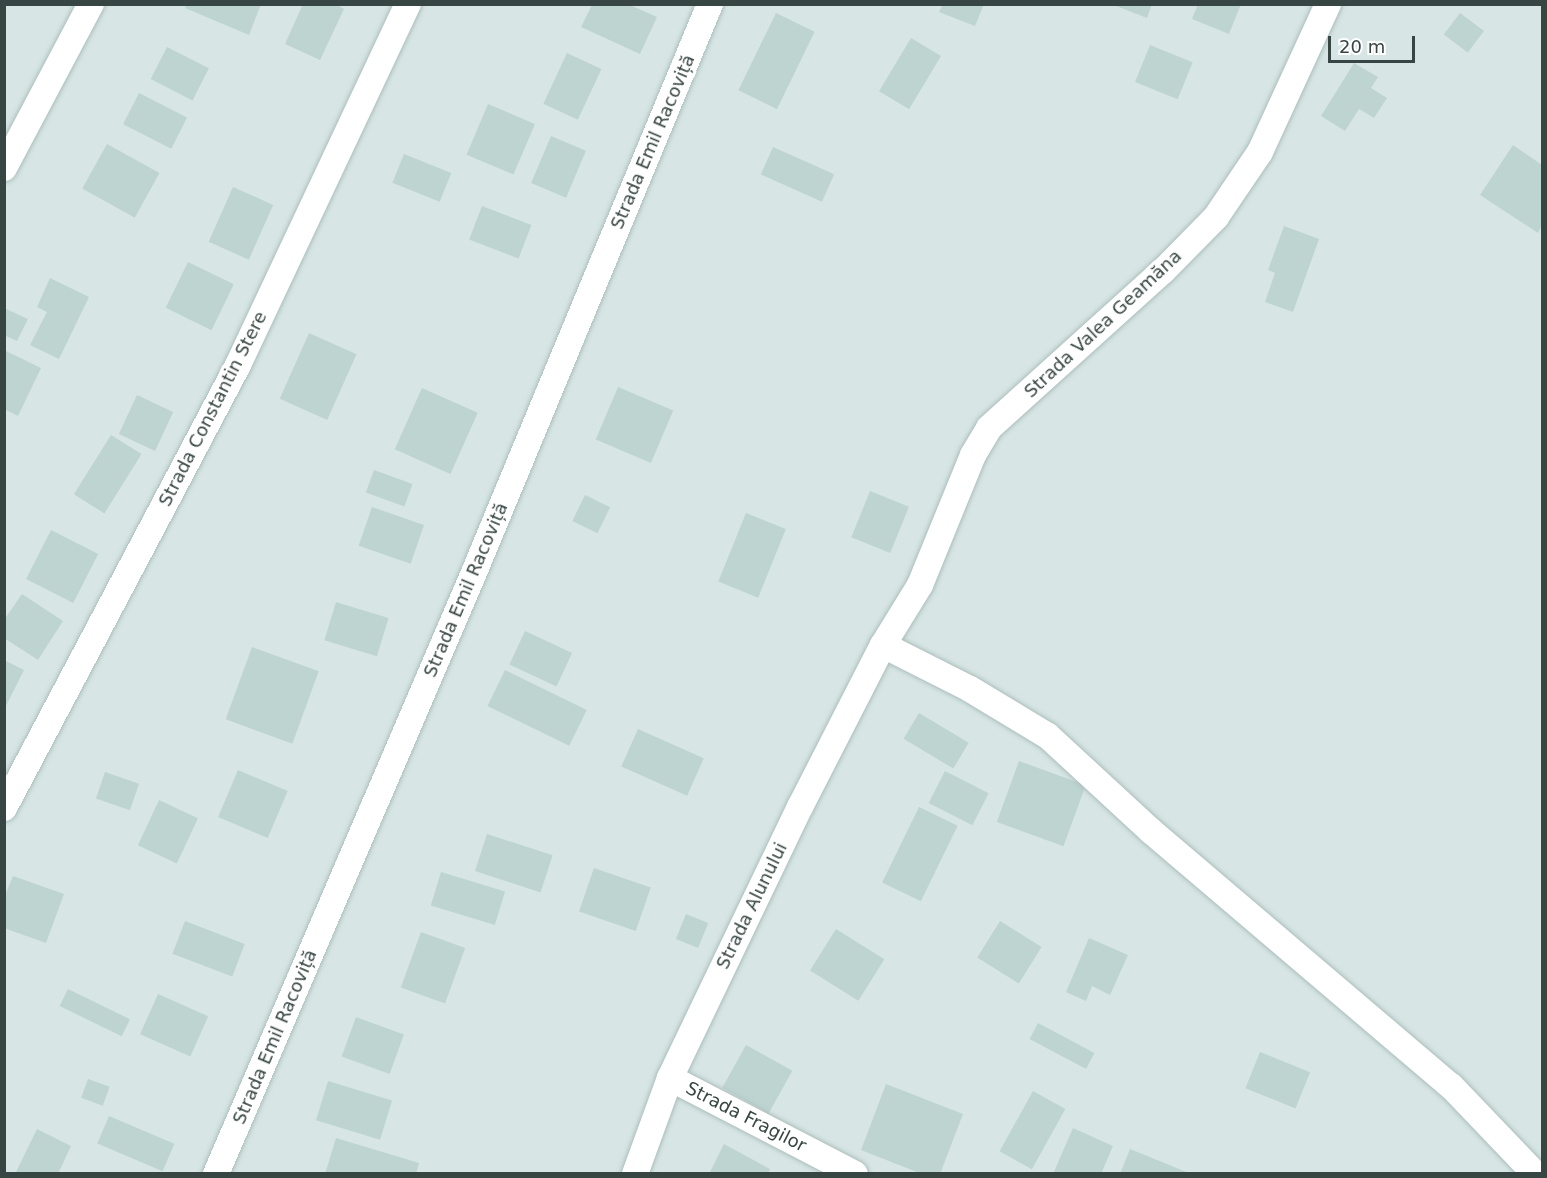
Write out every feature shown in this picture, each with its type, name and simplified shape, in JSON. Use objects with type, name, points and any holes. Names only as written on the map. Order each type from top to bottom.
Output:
[{"type":"street","points":[[4,168],[91,4]]},
{"type":"street","name":"Strada Constantin Stere","points":[[4,808],[238,365],[408,4]]},
{"type":"street","name":"Strada Emil Racoviță","points":[[216,1173],[473,575],[710,4]]},
{"type":"street","name":"Strada Valea Geamăna","points":[[883,645],[920,585],[973,455],[989,428],[1163,271],[1216,217],[1260,152],[1328,4]]},
{"type":"street","points":[[883,645],[970,688],[1048,736],[1150,831],[1451,1086],[1535,1173]]},
{"type":"street","name":"Strada Alunului","points":[[634,1173],[670,1078],[883,645]]},
{"type":"street","name":"Strada Fragilor","points":[[670,1078],[855,1173]]},
{"type":"shaded area","points":[[5,5],[1542,5],[1542,1173],[5,1173]]},
{"type":"building","points":[[187,4],[261,4],[249,35],[185,8]]},
{"type":"building","points":[[303,4],[335,4],[344,9],[320,60],[285,44]]},
{"type":"building","points":[[943,4],[984,4],[975,26],[939,12]]},
{"type":"building","points":[[1111,4],[1152,4],[1147,18]]},
{"type":"building","points":[[1198,4],[1241,4],[1229,34],[1192,19]]},
{"type":"building","points":[[592,5],[630,5],[657,17],[640,54],[581,27]]},
{"type":"building","points":[[776,13],[815,32],[777,109],[738,90]]},
{"type":"building","points":[[1460,13],[1484,31],[1468,53],[1444,35]]},
{"type":"building","points":[[911,38],[941,56],[909,109],[879,91]]},
{"type":"building","points":[[1150,45],[1193,62],[1178,99],[1135,82]]},
{"type":"building","points":[[167,47],[209,68],[193,100],[151,79]]},
{"type":"building","points":[[567,53],[601,69],[578,120],[543,104]]},
{"type":"building","points":[[1354,63],[1378,77],[1371,88],[1387,98],[1374,118],[1359,109],[1345,131],[1321,116]]},
{"type":"building","points":[[139,93],[187,118],[171,149],[123,124]]},
{"type":"building","points":[[488,104],[535,124],[513,175],[467,155]]},
{"type":"building","points":[[551,136],[586,151],[566,198],[531,183]]},
{"type":"building","points":[[107,144],[159,173],[135,218],[82,189]]},
{"type":"building","points":[[1513,145],[1542,165],[1542,225],[1538,233],[1480,195]]},
{"type":"building","points":[[773,147],[834,174],[822,202],[761,174]]},
{"type":"building","points":[[404,154],[451,173],[440,202],[392,183]]},
{"type":"building","points":[[233,187],[273,205],[249,260],[209,242]]},
{"type":"building","points":[[482,206],[531,225],[519,259],[469,240]]},
{"type":"building","points":[[1284,226],[1319,239],[1293,312],[1265,302],[1275,273],[1268,270]]},
{"type":"building","points":[[188,262],[234,284],[211,330],[166,308]]},
{"type":"building","points":[[50,278],[89,297],[59,359],[30,345],[47,312],[37,307]]},
{"type":"building","points":[[4,308],[28,319],[17,341],[4,335]]},
{"type":"building","points":[[309,333],[357,354],[327,420],[280,399]]},
{"type":"building","points":[[4,350],[41,368],[18,416],[4,409]]},
{"type":"building","points":[[618,387],[673,410],[651,463],[596,439]]},
{"type":"building","points":[[422,388],[478,413],[450,474],[395,449]]},
{"type":"building","points":[[137,395],[173,412],[155,451],[119,434]]},
{"type":"building","points":[[111,435],[142,454],[104,513],[74,494]]},
{"type":"building","points":[[374,470],[413,484],[404,507],[366,493]]},
{"type":"building","points":[[870,491],[909,507],[890,553],[851,537]]},
{"type":"building","points":[[585,495],[610,507],[597,533],[572,521]]},
{"type":"building","points":[[372,507],[424,525],[411,564],[359,546]]},
{"type":"building","points":[[746,513],[786,529],[758,598],[718,582]]},
{"type":"building","points":[[51,530],[98,554],[73,603],[26,579]]},
{"type":"building","points":[[22,594],[63,621],[38,660],[4,638],[4,620]]},
{"type":"building","points":[[336,602],[389,618],[377,656],[324,640]]},
{"type":"building","points":[[525,631],[572,653],[556,687],[509,665]]},
{"type":"building","points":[[252,647],[319,671],[292,744],[226,719]]},
{"type":"building","points":[[4,660],[24,670],[4,710]]},
{"type":"building","points":[[505,670],[587,710],[569,746],[487,706]]},
{"type":"building","points":[[919,713],[969,743],[953,769],[904,739]]},
{"type":"building","points":[[638,729],[704,758],[687,796],[621,766]]},
{"type":"building","points":[[1019,761],[1086,785],[1063,846],[997,822]]},
{"type":"building","points":[[238,770],[288,791],[268,838],[218,817]]},
{"type":"building","points":[[945,771],[989,793],[972,825],[929,803]]},
{"type":"building","points":[[105,772],[139,784],[130,810],[96,798]]},
{"type":"building","points":[[159,800],[198,818],[177,863],[138,845]]},
{"type":"building","points":[[919,807],[958,826],[921,901],[882,882]]},
{"type":"building","points":[[487,834],[553,855],[541,892],[475,871]]},
{"type":"building","points":[[594,868],[651,888],[636,931],[579,911]]},
{"type":"building","points":[[441,872],[505,892],[495,925],[431,905]]},
{"type":"building","points":[[13,876],[64,894],[46,943],[4,928],[4,898]]},
{"type":"building","points":[[686,914],[708,923],[698,948],[676,939]]},
{"type":"building","points":[[185,921],[245,944],[232,977],[172,954]]},
{"type":"building","points":[[1000,921],[1042,947],[1019,983],[977,957]]},
{"type":"building","points":[[836,929],[884,959],[858,1001],[810,971]]},
{"type":"building","points":[[421,932],[465,948],[445,1004],[401,987]]},
{"type":"building","points":[[1089,938],[1128,955],[1110,995],[1092,986],[1086,1001],[1066,992]]},
{"type":"building","points":[[68,989],[130,1019],[122,1036],[60,1006]]},
{"type":"building","points":[[158,994],[208,1016],[190,1057],[140,1034]]},
{"type":"building","points":[[356,1017],[404,1034],[390,1074],[342,1056]]},
{"type":"building","points":[[1038,1023],[1095,1053],[1086,1069],[1030,1039]]},
{"type":"building","points":[[746,1045],[792,1071],[769,1114],[722,1088]]},
{"type":"building","points":[[1260,1052],[1310,1072],[1295,1108],[1245,1088]]},
{"type":"building","points":[[88,1079],[110,1087],[103,1106],[81,1098]]},
{"type":"building","points":[[328,1081],[392,1101],[380,1140],[316,1120]]},
{"type":"building","points":[[886,1084],[963,1114],[940,1174],[922,1174],[861,1150]]},
{"type":"building","points":[[1033,1091],[1065,1109],[1032,1169],[1000,1151]]},
{"type":"building","points":[[109,1116],[174,1144],[163,1171],[97,1144]]},
{"type":"building","points":[[1073,1128],[1113,1146],[1101,1174],[1053,1174]]},
{"type":"building","points":[[37,1129],[71,1146],[58,1174],[15,1174]]},
{"type":"building","points":[[336,1138],[419,1163],[416,1174],[325,1174]]},
{"type":"building","points":[[724,1144],[770,1169],[768,1174],[709,1174]]},
{"type":"building","points":[[1130,1149],[1189,1173],[1189,1174],[1120,1174]]}]
